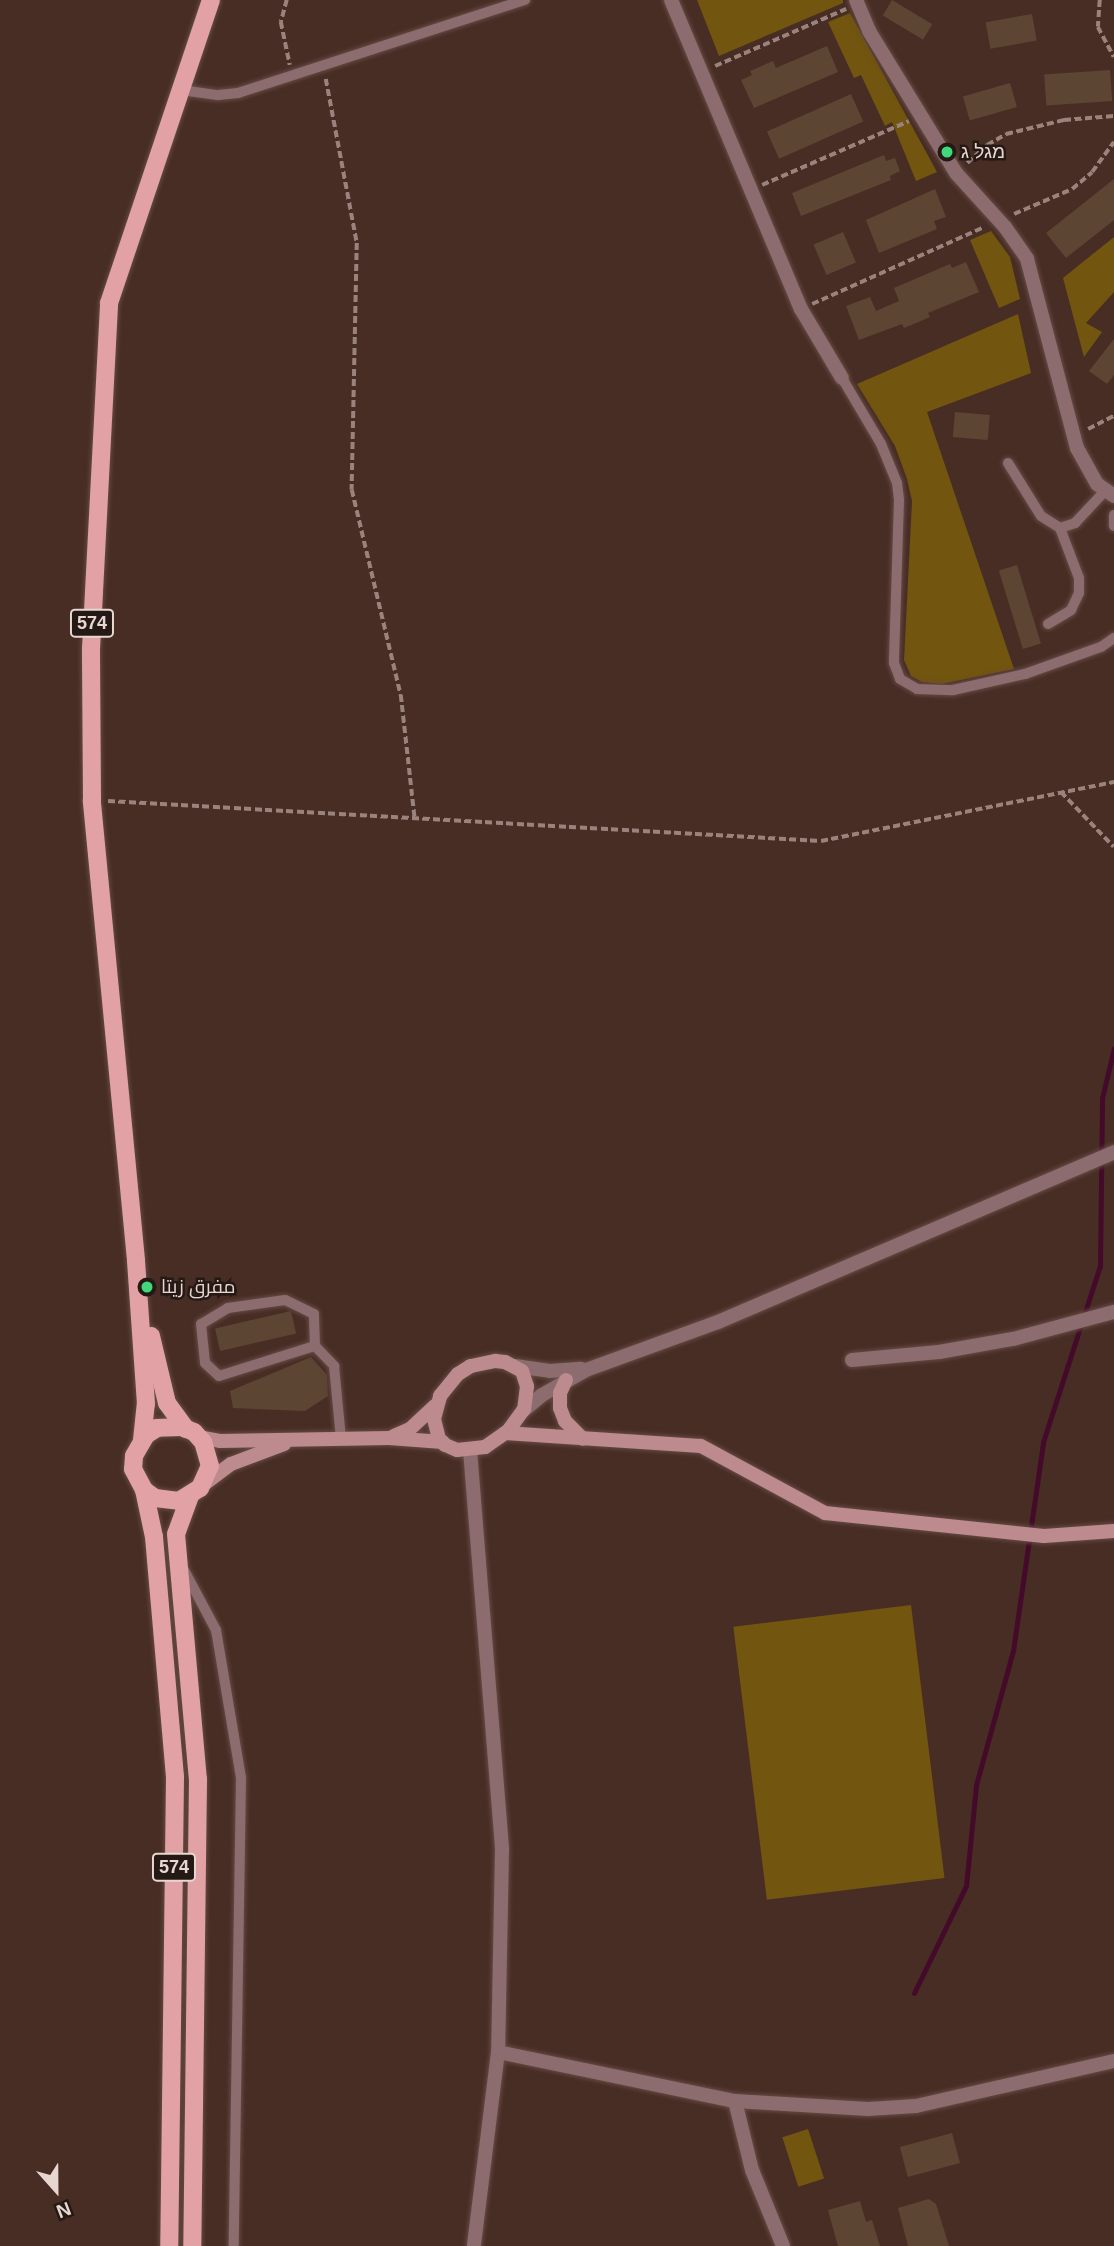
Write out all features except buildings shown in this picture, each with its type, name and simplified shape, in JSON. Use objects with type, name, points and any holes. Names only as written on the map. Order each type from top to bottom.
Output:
[{"type":"main road","name":"574","points":[[169,2246],[175,1777],[154,1537],[144,1490],[133,1469],[134,1456],[142,1440],[146,1404],[136,1260],[92,800],[91,649],[109,303],[211,0]]},
{"type":"main road","name":"574","points":[[136,1260],[167,1403],[208,1453],[210,1466],[178,1526],[176,1555],[198,1779],[192,2246]]},
{"type":"main road","points":[[142,1440],[157,1428],[170,1425],[192,1433]]},
{"type":"main road","points":[[144,1490],[166,1501],[195,1492]]},
{"type":"street","points":[[671,0],[801,309],[842,378]]},
{"type":"street","points":[[856,2],[869,31],[956,173],[1016,240],[1033,276],[1073,436],[1087,469],[1110,493]]},
{"type":"street","points":[[192,1433],[220,1441],[390,1438],[443,1442],[457,1450],[485,1447],[505,1433],[523,1411],[566,1380],[718,1322],[1114,1152]]},
{"type":"street","points":[[852,1360],[939,1352],[1013,1339],[1114,1312]]},
{"type":"street","points":[[390,1438],[410,1429],[435,1406],[449,1383],[471,1366],[495,1361],[550,1371],[593,1368]]},
{"type":"street","points":[[515,1366],[522,1371],[527,1386],[523,1411]]},
{"type":"street","points":[[566,1380],[560,1393],[560,1408],[565,1421],[583,1439]]},
{"type":"street","points":[[435,1406],[435,1430],[443,1442]]},
{"type":"street","points":[[505,1433],[701,1447],[825,1513],[1044,1536],[1114,1531]]},
{"type":"street","points":[[195,1492],[230,1464],[295,1441]]},
{"type":"street","points":[[470,1450],[502,1850],[498,2052],[474,2246]]},
{"type":"street","points":[[498,2052],[735,2101],[819,2108],[916,2106],[1114,2061]]},
{"type":"street","points":[[735,2101],[752,2170],[783,2246]]},
{"type":"lane","points":[[181,90],[218,95],[238,93],[525,0]]},
{"type":"lane","points":[[842,378],[881,444],[897,483],[899,500],[894,663],[900,679],[917,689],[953,690],[1017,677],[1101,647],[1114,638]]},
{"type":"lane","points":[[1008,463],[1041,516],[1060,528],[1079,578],[1079,593],[1071,610],[1048,624]]},
{"type":"lane","points":[[1060,528],[1075,523],[1110,493]]},
{"type":"lane","points":[[1114,515],[1114,526]]},
{"type":"lane","points":[[315,1346],[219,1376],[205,1363],[201,1324],[228,1308],[285,1300],[314,1314],[315,1346],[334,1366],[341,1439]]},
{"type":"lane","points":[[176,1555],[216,1630],[241,1778],[234,2246]]},
{"type":"path","points":[[287,0],[281,22],[292,76],[328,79],[357,243],[352,491],[401,695],[415,818]]},
{"type":"path","points":[[1100,0],[1098,27],[1114,57]]},
{"type":"path","points":[[702,72],[856,2]]},
{"type":"path","points":[[751,190],[921,116]]},
{"type":"path","points":[[956,173],[987,145],[1006,134],[1044,124],[1114,116]]},
{"type":"path","points":[[801,309],[1072,189],[1092,172],[1114,142]]},
{"type":"path","points":[[1073,436],[1114,416]]},
{"type":"path","points":[[92,800],[821,841],[1114,782]]},
{"type":"path","points":[[1061,792],[1114,847]]},
{"type":"shaded area","points":[[697,0],[843,0],[843,3],[719,56]]},
{"type":"shaded area","points":[[850,13],[937,172],[916,181],[892,122],[885,126],[861,75],[854,78],[828,22]]},
{"type":"shaded area","points":[[991,231],[1010,257],[1020,299],[999,308],[970,240]]},
{"type":"shaded area","points":[[1114,237],[1114,292],[1086,323],[1102,332],[1084,357],[1063,278]]},
{"type":"shaded area","points":[[1018,314],[1031,373],[927,412],[1014,669],[941,684],[922,682],[911,676],[904,660],[912,501],[895,446],[857,384]]},
{"type":"shaded area","points":[[911,1605],[945,1878],[767,1900],[733,1627]]},
{"type":"shaded area","points":[[808,2129],[824,2178],[798,2187],[782,2137]]},
{"type":"waterway","points":[[914,1993],[966,1886],[976,1785],[1013,1651],[1043,1442],[1100,1266],[1102,1098],[1114,1048]]},
{"type":"place","name":"מגל ג","points":[[947,152]]},
{"type":"place","name":"مفرق زيتا","points":[[147,1287]]}]
